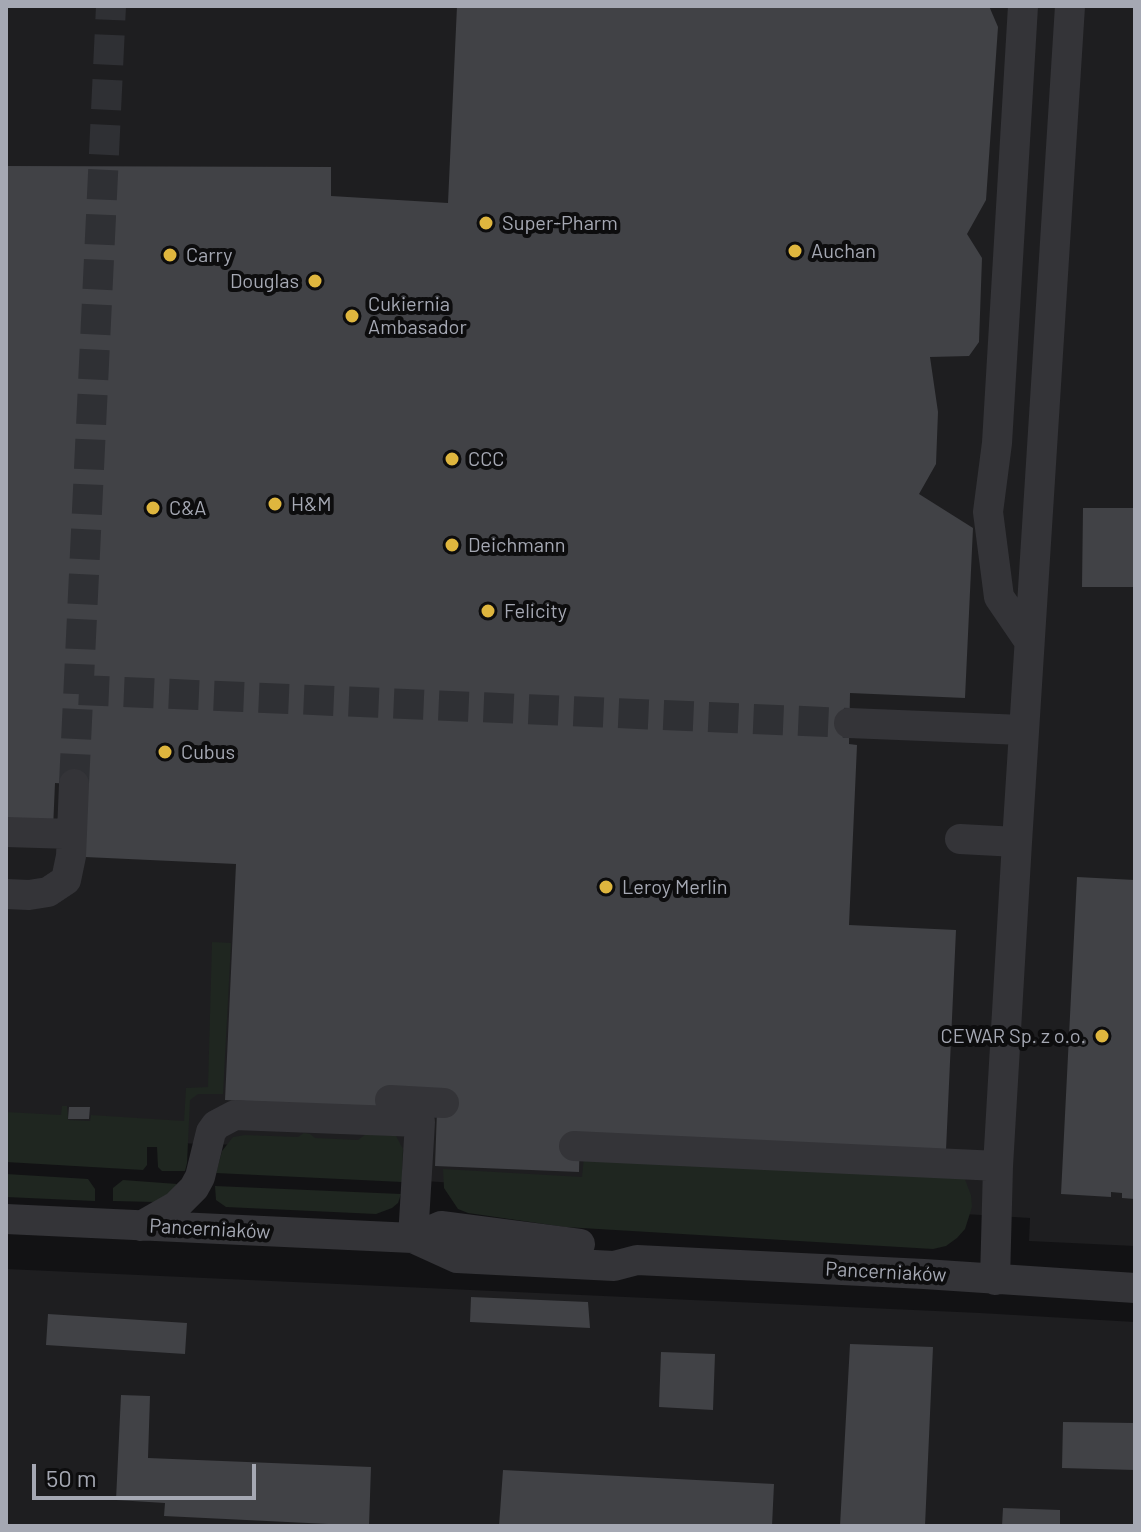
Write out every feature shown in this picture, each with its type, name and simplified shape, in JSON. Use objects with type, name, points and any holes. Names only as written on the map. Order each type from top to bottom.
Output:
[{"type":"street","points":[[1023,6],[997,443],[988,512],[999,597],[1029,641]]},
{"type":"street","points":[[995,1280],[998,1166],[1023,730],[1070,6]]},
{"type":"street","points":[[849,723],[1023,730]]},
{"type":"street","points":[[6,894],[48,892],[66,880],[71,856],[74,784]]},
{"type":"street","points":[[6,832],[72,834]]},
{"type":"street","points":[[960,839],[1017,842]]},
{"type":"street","points":[[366,1099],[444,1103]]},
{"type":"street","points":[[141,1226],[176,1206],[194,1188],[200,1177],[211,1132],[216,1125],[235,1115],[420,1122],[413,1238]]},
{"type":"street","points":[[574,1146],[998,1166]]},
{"type":"street","name":"Pancerniaków","points":[[6,1219],[413,1238],[457,1258],[614,1266],[637,1260],[1135,1288]]},
{"type":"shaded area","name":"Felicity","points":[[6,6],[1135,6],[1135,1246],[1029,1241],[1030,1218],[407,1180],[408,1150],[6,1138]]},
{"type":"shaded area","points":[[212,942],[231,943],[223,1094],[198,1094],[190,1100],[185,1171],[162,1171],[158,1167],[157,1147],[147,1147],[147,1165],[143,1170],[6,1162],[6,1112],[61,1115],[62,1106],[67,1106],[68,1120],[90,1121],[91,1115],[184,1121],[186,1088],[208,1087]]},
{"type":"shaded area","points":[[304,1133],[315,1138],[358,1140],[366,1134],[396,1136],[403,1149],[402,1182],[216,1173],[222,1151],[233,1137],[298,1137]]},
{"type":"shaded area","points":[[584,1156],[964,1177],[972,1207],[965,1229],[957,1238],[946,1246],[933,1249],[565,1227],[468,1213],[458,1209],[444,1188],[443,1169],[582,1177]]},
{"type":"shaded area","points":[[6,1174],[88,1179],[95,1189],[95,1201],[6,1197]]},
{"type":"shaded area","points":[[123,1180],[177,1184],[155,1202],[113,1201],[113,1188]]},
{"type":"shaded area","points":[[215,1186],[401,1194],[392,1208],[376,1214],[226,1207],[216,1200]]},
{"type":"shaded area","points":[[6,1269],[1135,1322],[1135,1526],[6,1526]]},
{"type":"building","name":"Felicity","points":[[457,6],[989,6],[998,27],[986,200],[967,234],[982,258],[979,342],[969,356],[930,357],[938,412],[936,464],[919,494],[973,528],[965,698],[850,693],[849,744],[857,745],[849,925],[956,930],[946,1150],[580,1134],[579,1172],[435,1166],[437,1110],[225,1100],[236,864],[85,857],[88,785],[55,783],[53,829],[6,826],[6,166],[331,167],[331,196],[448,203]]},
{"type":"building","points":[[1083,508],[1135,508],[1135,587],[1082,587]]},
{"type":"building","name":"CEWAR Sp. z o.o.","points":[[1077,877],[1135,880],[1135,1199],[1122,1198],[1122,1193],[1111,1192],[1111,1197],[1061,1194]]},
{"type":"building","points":[[69,1107],[90,1107],[89,1119],[68,1119]]},
{"type":"building","points":[[471,1297],[588,1302],[590,1328],[470,1322]]},
{"type":"building","points":[[48,1314],[187,1323],[185,1354],[46,1345]]},
{"type":"building","points":[[850,1344],[933,1347],[925,1526],[840,1526]]},
{"type":"building","points":[[661,1352],[715,1354],[713,1410],[659,1407]]},
{"type":"building","points":[[121,1395],[150,1396],[148,1458],[371,1467],[369,1526],[164,1516],[165,1503],[116,1500]]},
{"type":"building","points":[[1063,1422],[1135,1423],[1135,1470],[1062,1468]]},
{"type":"building","points":[[503,1470],[774,1484],[772,1526],[499,1526]]},
{"type":"building","points":[[1003,1508],[1060,1510],[1060,1526],[1002,1526]]},
{"type":"tunnel","points":[[74,784],[111,6]]},
{"type":"tunnel","points":[[79,690],[849,723]]},
{"type":"place","name":"Super-Pharm","points":[[486,223]]},
{"type":"place","name":"Auchan","points":[[795,251]]},
{"type":"place","name":"Carry","points":[[170,255]]},
{"type":"place","name":"Douglas","points":[[315,281]]},
{"type":"place","name":"Cukiernia Ambasador","points":[[352,316]]},
{"type":"place","name":"CCC","points":[[452,459]]},
{"type":"place","name":"H&M","points":[[275,504]]},
{"type":"place","name":"C&A","points":[[153,508]]},
{"type":"place","name":"Deichmann","points":[[452,545]]},
{"type":"place","name":"Felicity","points":[[488,611]]},
{"type":"place","name":"Cubus","points":[[165,752]]},
{"type":"place","name":"Leroy Merlin","points":[[606,887]]},
{"type":"place","name":"CEWAR Sp. z o.o.","points":[[1102,1036]]}]
